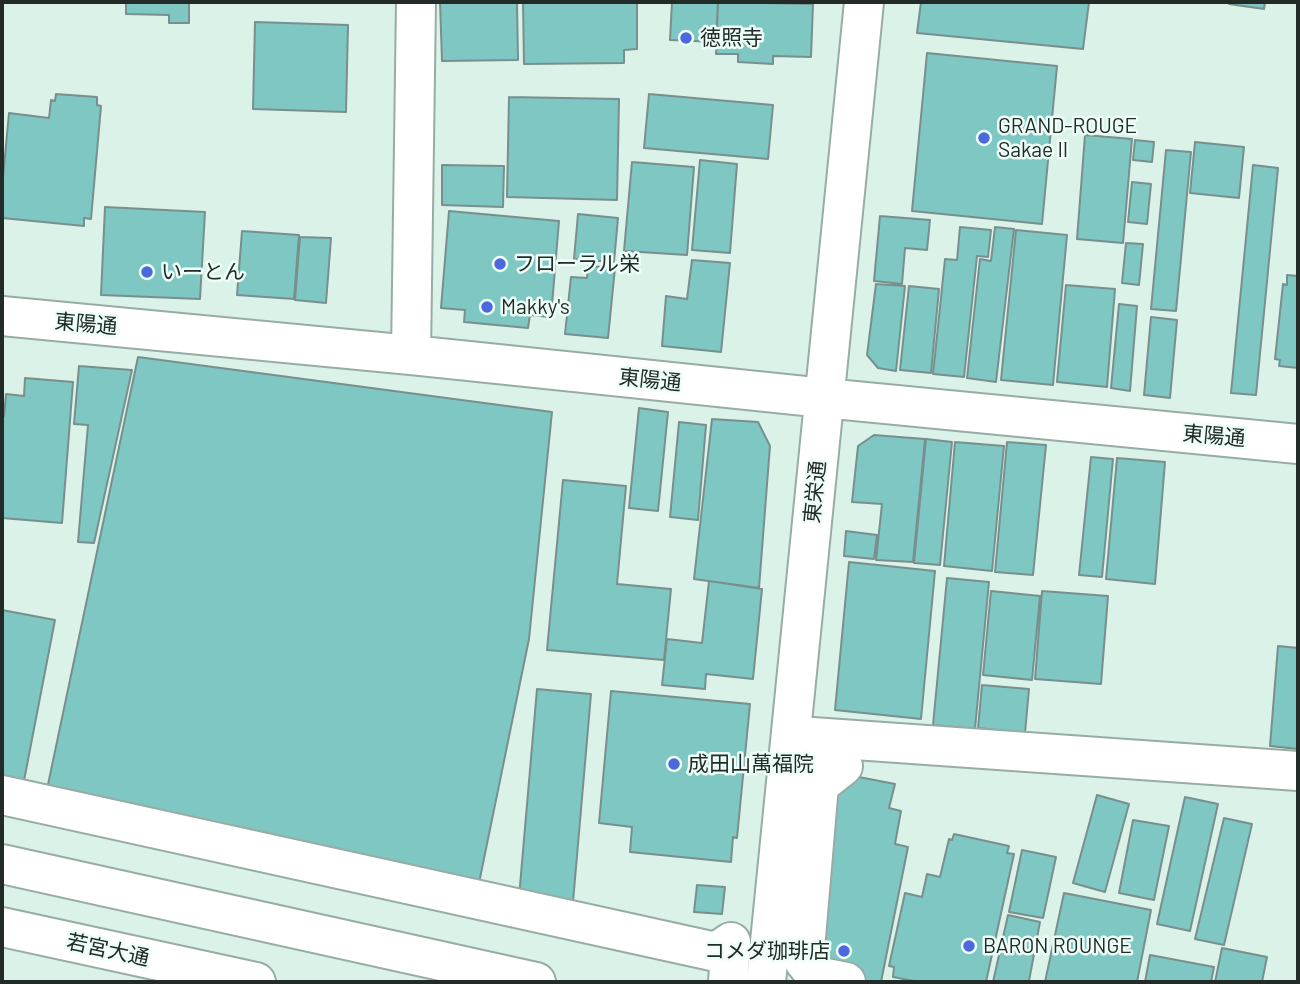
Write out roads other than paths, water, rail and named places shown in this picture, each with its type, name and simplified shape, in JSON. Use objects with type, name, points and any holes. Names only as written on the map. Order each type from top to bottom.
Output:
[{"type":"street","points":[[411,355],[416,2]]},
{"type":"street","name":"東栄通","points":[[766,982],[864,2]]},
{"type":"street","name":"東陽通","points":[[2,316],[1298,444]]},
{"type":"street","points":[[791,736],[1298,771]]},
{"type":"street","points":[[782,982],[798,785],[800,776],[805,771],[811,766],[820,765],[843,766],[819,785],[804,961],[816,976],[846,982]]},
{"type":"street","points":[[2,795],[716,952],[731,942],[728,982]]},
{"type":"street","points":[[2,864],[536,982]]},
{"type":"street","name":"若宮大通","points":[[2,927],[256,982]]},
{"type":"place","name":"徳照寺","points":[[686,38]]},
{"type":"place","name":"GRAND-ROUGE Sakae II","points":[[984,138]]},
{"type":"place","name":"フローラル栄","points":[[500,264]]},
{"type":"place","name":"いーとん","points":[[147,272]]},
{"type":"place","name":"Makky's","points":[[487,307]]},
{"type":"place","name":"成田山萬福院","points":[[674,764]]},
{"type":"place","name":"BARON ROUNGE","points":[[969,946]]},
{"type":"place","name":"コメダ珈琲店","points":[[844,951]]}]
